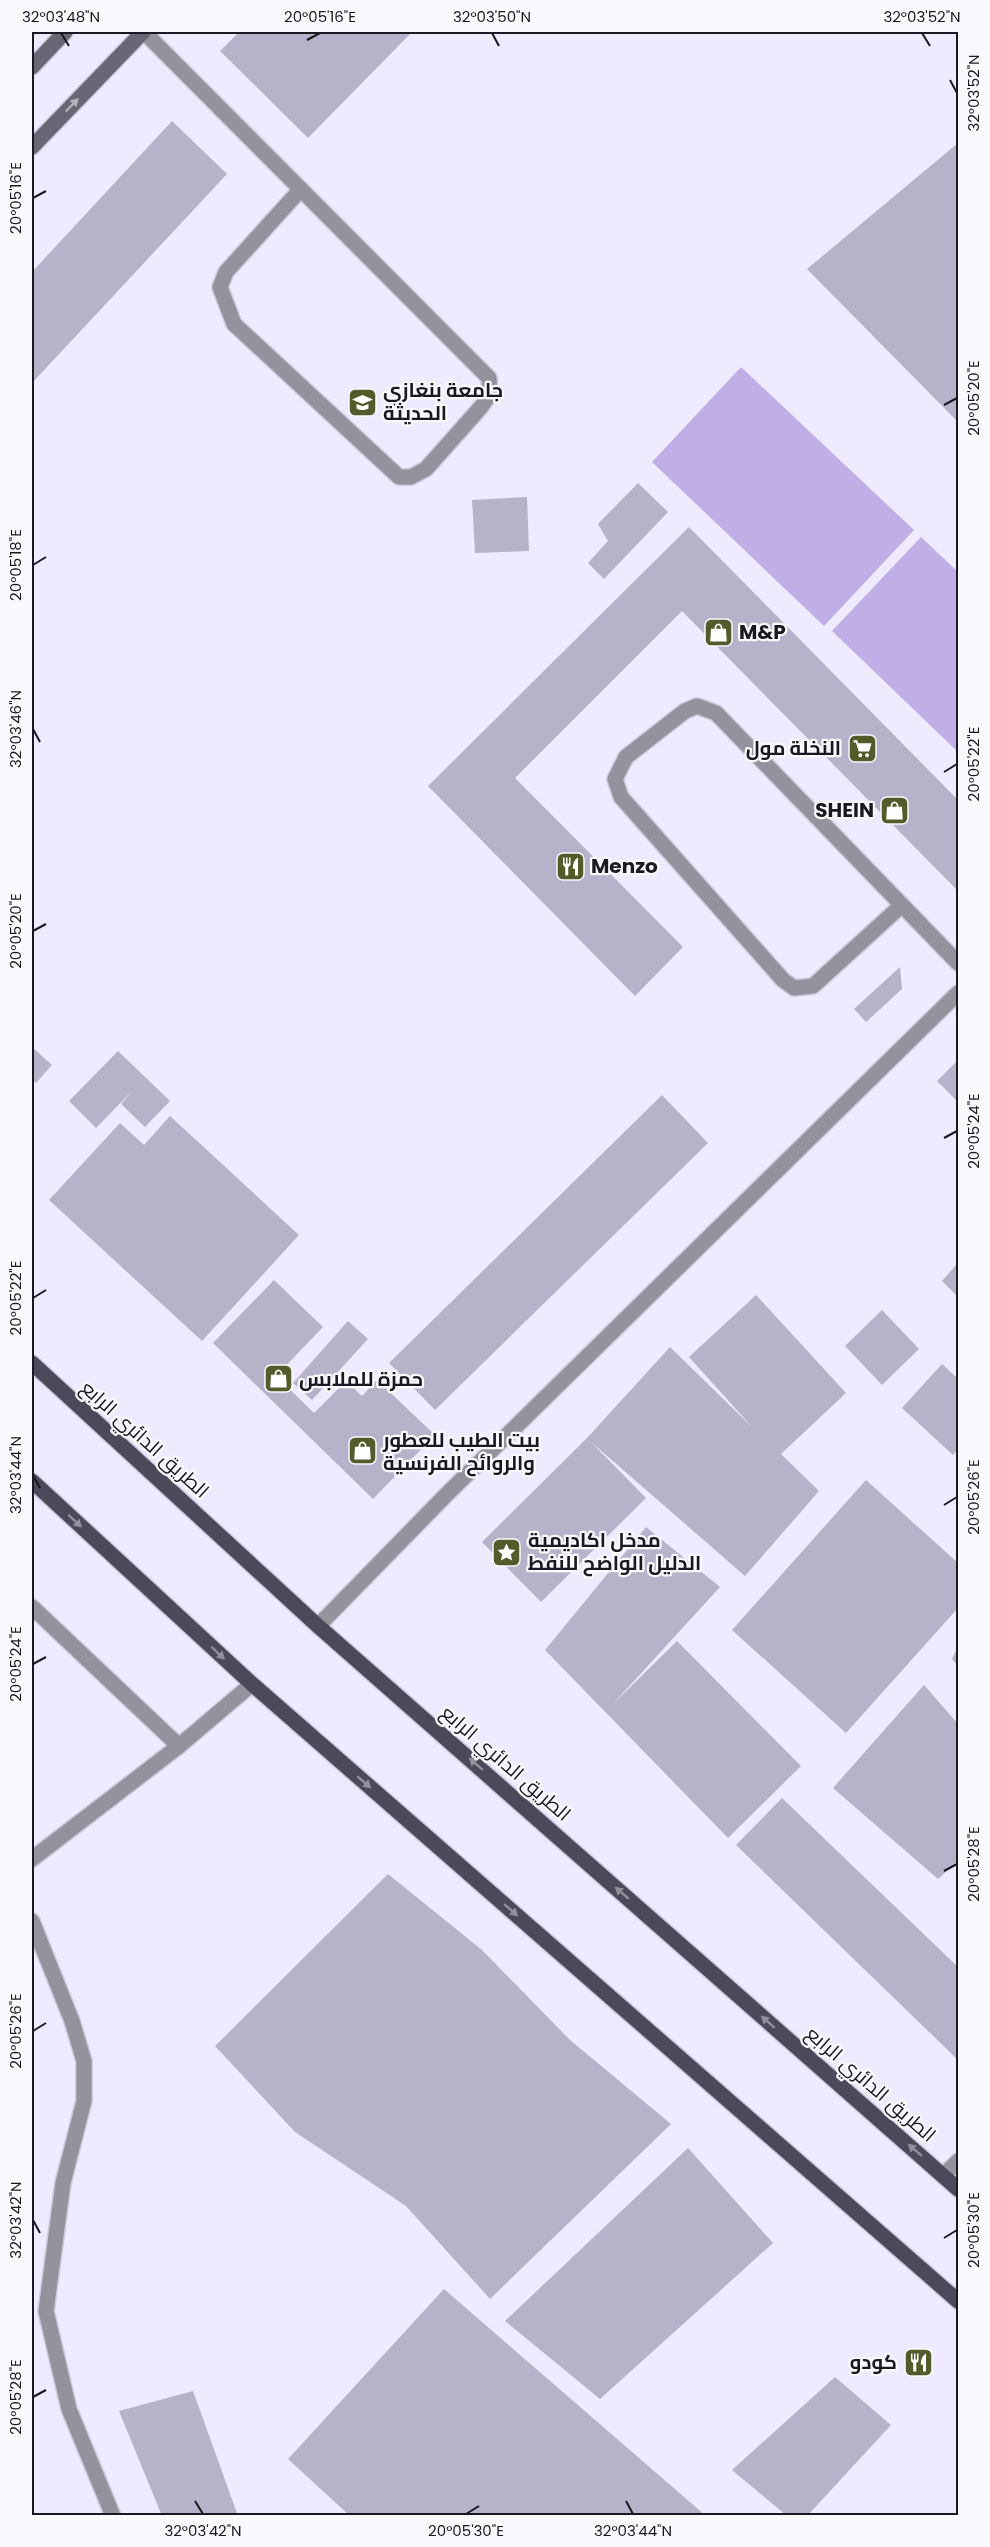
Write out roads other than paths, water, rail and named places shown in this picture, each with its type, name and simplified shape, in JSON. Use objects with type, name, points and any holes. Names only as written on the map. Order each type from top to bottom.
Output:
[{"type":"main road","points":[[32,67],[65,32]]},
{"type":"main road","points":[[32,147],[143,32]]},
{"type":"main road","name":"الطريق الدائري الرابع","points":[[32,1363],[318,1626],[958,2189]]},
{"type":"main road","points":[[32,1481],[252,1684],[958,2301]]},
{"type":"street","points":[[143,32],[300,189],[489,378],[490,394],[482,407],[426,469],[411,477],[399,477],[234,324],[220,287],[226,272],[300,189]]},
{"type":"street","points":[[902,905],[813,986],[794,988],[783,981],[621,797],[615,779],[626,757],[685,711],[697,706],[716,713],[902,905],[958,963]]},
{"type":"street","points":[[318,1626],[447,1494],[958,993]]},
{"type":"street","points":[[32,1606],[180,1746]]},
{"type":"street","points":[[32,1859],[180,1746],[252,1684]]},
{"type":"street","points":[[32,1922],[72,2021],[84,2061],[84,2101],[63,2183],[46,2311],[69,2409],[113,2516]]},
{"type":"street","points":[[944,2176],[958,2161]]},
{"type":"place","name":"جامعة بنغازي الحديثة","points":[[362,402]]},
{"type":"place","name":"M&P","points":[[718,632]]},
{"type":"place","name":"النخلة مول","points":[[862,748]]},
{"type":"place","name":"SHEIN","points":[[895,810]]},
{"type":"place","name":"Menzo","points":[[570,866]]},
{"type":"place","name":"حمزة للملابس","points":[[278,1379]]},
{"type":"place","name":"بيت الطيب للعطور والروائح الفرنسية","points":[[362,1451]]},
{"type":"place","name":"مدخل اكاديمية الدليل الواضح للنفط","points":[[507,1552]]},
{"type":"place","name":"كودو","points":[[918,2362]]}]
